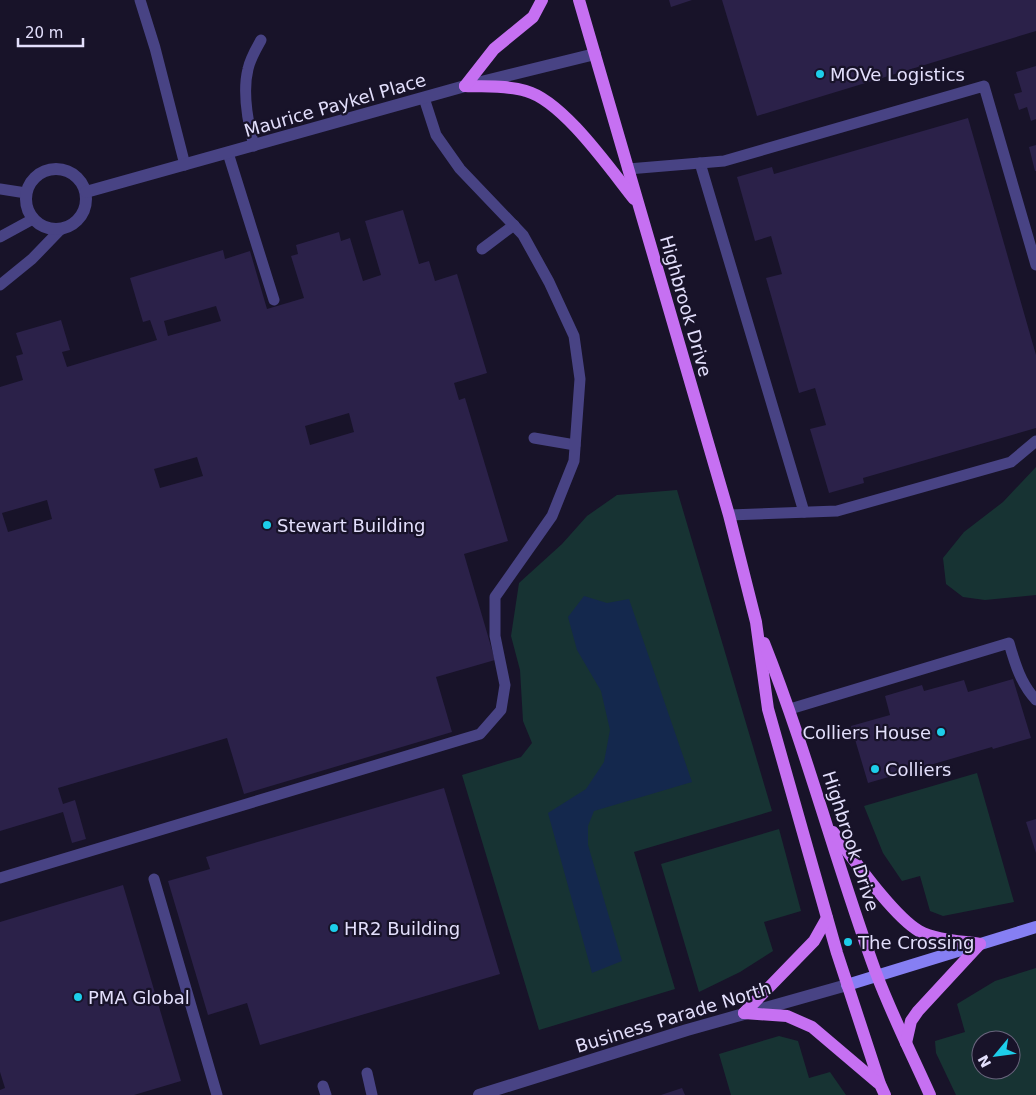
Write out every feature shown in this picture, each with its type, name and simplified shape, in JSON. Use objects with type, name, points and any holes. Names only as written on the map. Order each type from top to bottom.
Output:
[{"type":"main road","points":[[465,86],[494,49],[533,17],[542,0]]},
{"type":"main road","name":"Highbrook Drive","points":[[579,0],[729,515],[756,622],[768,709],[847,985],[883,1090]]},
{"type":"main road","points":[[465,86],[518,89],[543,98],[590,144],[639,205]]},
{"type":"main road","name":"Highbrook Drive","points":[[756,622],[790,709],[825,822],[877,974],[930,1095]]},
{"type":"main road","points":[[825,822],[869,878],[913,927],[927,934],[980,944]]},
{"type":"main road","points":[[744,1013],[814,941],[827,918]]},
{"type":"main road","name":"Business Parade North","points":[[847,985],[877,974],[1036,927]]},
{"type":"main road","points":[[906,1043],[911,1021],[918,1011],[980,944]]},
{"type":"main road","points":[[744,1013],[787,1016],[812,1027],[883,1090]]},
{"type":"street","name":"Maurice Paykel Place","points":[[86,192],[228,154],[465,86],[595,54]]},
{"type":"street","points":[[50,169],[61,169],[72,173],[81,181],[86,192],[84,212],[70,227],[60,230],[40,226],[33,219],[26,202],[26,193],[30,182],[39,174],[50,169]]},
{"type":"street","name":"Business Parade North","points":[[479,1095],[744,1013],[847,985]]},
{"type":"lane","points":[[140,0],[155,48],[185,165]]},
{"type":"lane","points":[[254,146],[246,104],[246,82],[250,63],[261,40]]},
{"type":"lane","points":[[628,169],[724,161],[984,86],[1036,265]]},
{"type":"lane","points":[[0,878],[480,734],[501,710],[506,685],[495,636],[495,598],[552,516],[574,461],[580,379],[574,336],[523,235],[460,169],[436,135],[424,98]]},
{"type":"lane","points":[[228,154],[274,300]]},
{"type":"lane","points":[[700,163],[804,512]]},
{"type":"lane","points":[[0,189],[26,193]]},
{"type":"lane","points":[[0,238],[33,219]]},
{"type":"lane","points":[[482,249],[514,225]]},
{"type":"lane","points":[[0,285],[32,259],[60,230]]},
{"type":"lane","points":[[534,438],[575,444]]},
{"type":"lane","points":[[729,515],[837,511],[1011,462],[1036,441]]},
{"type":"lane","points":[[790,709],[1009,643],[1023,683],[1036,700]]},
{"type":"lane","points":[[154,879],[217,1095]]},
{"type":"lane","points":[[367,1074],[372,1095]]},
{"type":"green space","points":[[1036,467],[1036,595],[985,600],[963,597],[946,584],[943,558],[964,532],[1003,502]]},
{"type":"green space","points":[[677,490],[772,811],[634,852],[675,989],[539,1030],[462,775],[521,757],[532,743],[523,721],[520,670],[511,636],[519,583],[562,544],[587,516],[617,495]]},
{"type":"green space","points":[[977,773],[1014,902],[943,916],[930,911],[920,876],[902,881],[883,853],[864,806]]},
{"type":"green space","points":[[779,829],[801,911],[764,922],[773,951],[740,972],[699,992],[661,864]]},
{"type":"green space","points":[[1036,968],[1036,1095],[956,1095],[936,1053],[935,1041],[965,1032],[957,1004],[995,981]]},
{"type":"green space","points":[[779,1036],[798,1041],[809,1078],[830,1072],[846,1095],[731,1095],[719,1054]]},
{"type":"water","points":[[584,596],[607,603],[629,599],[692,782],[594,811],[588,826],[588,845],[622,961],[592,973],[548,813],[586,789],[604,762],[610,730],[601,691],[577,650],[568,617]]},
{"type":"building","points":[[669,0],[692,0],[671,7]]},
{"type":"building","name":"MOVe Logistics","points":[[722,0],[1036,0],[1036,31],[757,116]]},
{"type":"building","points":[[1036,66],[1036,119],[1031,121],[1027,107],[1019,110],[1014,94],[1022,92],[1016,72]]},
{"type":"building","points":[[968,118],[1036,355],[1036,428],[863,478],[864,483],[829,493],[810,429],[826,425],[815,388],[799,393],[766,278],[782,274],[771,236],[755,241],[737,177],[772,167],[774,174]]},
{"type":"building","points":[[1036,145],[1036,171],[1035,171],[1029,147]]},
{"type":"building","name":"Stewart Building","points":[[403,210],[419,264],[429,261],[435,281],[457,274],[487,373],[454,383],[459,400],[465,398],[508,541],[464,554],[495,660],[436,677],[452,732],[244,794],[227,738],[58,788],[63,804],[75,800],[86,839],[72,843],[63,812],[0,831],[0,387],[23,380],[16,356],[23,354],[16,333],[61,320],[70,350],[62,352],[67,367],[157,340],[150,320],[143,322],[130,278],[223,250],[225,259],[250,251],[267,309],[304,298],[291,256],[298,254],[296,245],[339,232],[341,241],[350,238],[363,281],[381,275],[365,221]],"holes":[[[216,306],[221,321],[168,336],[164,321]],[[349,413],[354,432],[310,445],[305,426]],[[197,457],[203,476],[160,488],[154,469]],[[47,500],[52,519],[8,532],[2,513]]]},
{"type":"building","name":"Colliers House","points":[[1013,679],[1031,738],[993,749],[992,747],[868,783],[851,726],[890,715],[885,696],[922,685],[924,691],[964,680],[968,692]]},
{"type":"building","name":"HR2 Building","points":[[444,788],[500,974],[260,1045],[247,1003],[208,1015],[168,881],[210,869],[206,857]]},
{"type":"building","points":[[1036,819],[1036,853],[1026,822]]},
{"type":"building","name":"PMA Global","points":[[123,885],[181,1081],[134,1095],[0,1095],[0,1090],[5,1088],[0,1072],[0,922]]},
{"type":"building","points":[[682,1088],[685,1095],[661,1095]]},
{"type":"place","name":"MOVe Logistics","points":[[820,74]]},
{"type":"place","name":"Stewart Building","points":[[267,525]]},
{"type":"place","name":"Colliers House","points":[[941,732]]},
{"type":"place","name":"Colliers","points":[[875,769]]},
{"type":"place","name":"HR2 Building","points":[[334,928]]},
{"type":"place","name":"The Crossing","points":[[848,942]]},
{"type":"place","name":"PMA Global","points":[[78,997]]}]
